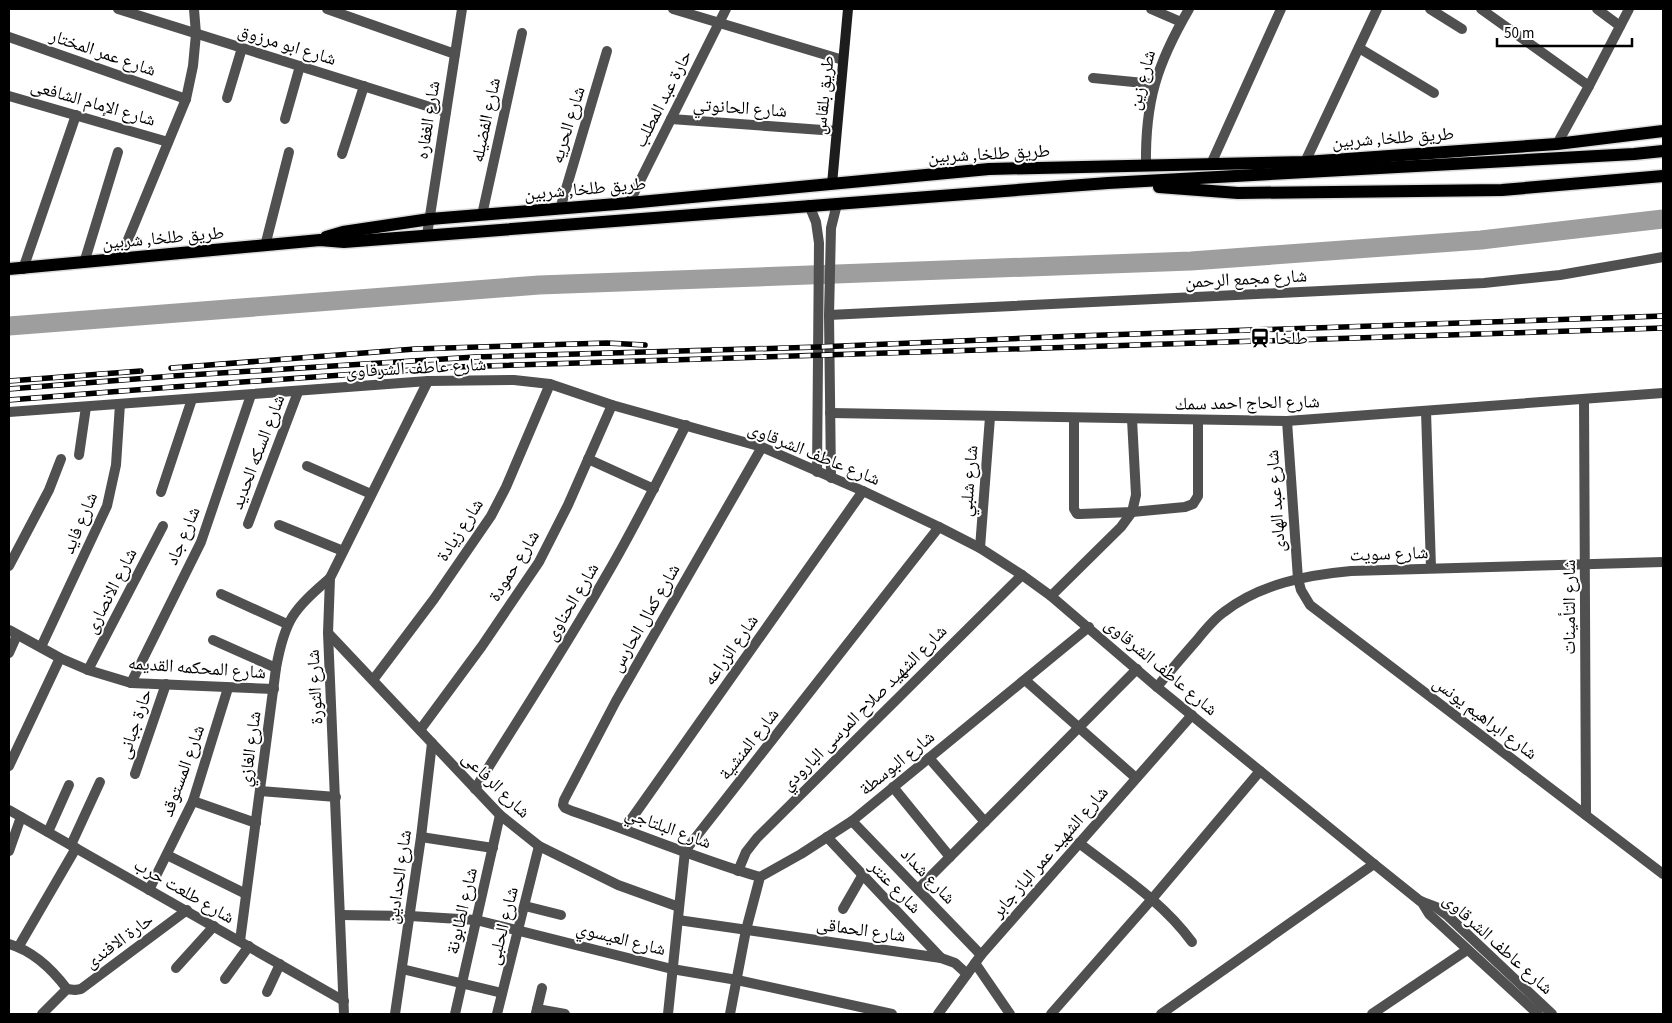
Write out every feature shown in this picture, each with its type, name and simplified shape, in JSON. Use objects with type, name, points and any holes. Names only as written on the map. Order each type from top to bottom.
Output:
[{"type":"main road","name":"طريق بلقاس","points":[[832,184],[848,9]]},
{"type":"main road","name":"طريق طلخا, شربين","points":[[320,240],[342,232],[430,219],[629,203],[989,169],[1305,162],[1557,144],[1663,131]]},
{"type":"main road","name":"طريق طلخا, شربين","points":[[9,269],[320,240],[344,242],[992,191],[1663,151]]},
{"type":"main road","points":[[989,169],[992,191]]},
{"type":"main road","points":[[1108,183],[1238,193],[1373,192],[1502,190],[1660,176]]},
{"type":"street","name":"شارع ابو مرزوق","points":[[119,9],[446,112]]},
{"type":"street","points":[[120,259],[186,99],[193,66],[196,34],[194,9]]},
{"type":"street","points":[[327,9],[455,54]]},
{"type":"street","name":"شارع الغفاره","points":[[427,235],[462,9]]},
{"type":"street","points":[[673,9],[843,60]]},
{"type":"street","name":"حارة عبد المطلب","points":[[629,203],[726,9]]},
{"type":"street","points":[[1151,9],[1181,22]]},
{"type":"street","name":"شارع زين","points":[[1146,165],[1148,110],[1154,84],[1165,52],[1189,9]]},
{"type":"street","points":[[1211,164],[1282,9]]},
{"type":"street","points":[[1305,162],[1377,9]]},
{"type":"street","points":[[1430,9],[1462,29]]},
{"type":"street","points":[[1481,9],[1590,86]]},
{"type":"street","points":[[1597,9],[1620,26]]},
{"type":"street","points":[[1557,144],[1590,86],[1629,9]]},
{"type":"street","name":"شارع الفضيله","points":[[482,214],[522,33]]},
{"type":"street","name":"شارع عمر المختار","points":[[9,37],[186,99]]},
{"type":"street","points":[[227,98],[242,48]]},
{"type":"street","points":[[1359,48],[1434,93]]},
{"type":"street","name":"شارع الحريه","points":[[560,209],[607,52]]},
{"type":"street","points":[[284,120],[300,66]]},
{"type":"street","points":[[1093,78],[1154,84]]},
{"type":"street","points":[[342,154],[364,86]]},
{"type":"street","name":"شارع الإمام الشافعى","points":[[9,96],[168,142]]},
{"type":"street","points":[[23,268],[76,115]]},
{"type":"street","name":"شارع الحانوتي","points":[[671,119],[836,131]]},
{"type":"street","points":[[84,263],[118,152]]},
{"type":"street","points":[[265,246],[289,152]]},
{"type":"street","points":[[831,478],[830,242],[831,228],[837,204]]},
{"type":"street","points":[[809,205],[816,222],[819,243],[817,472]]},
{"type":"street","name":"شارع مجمع الرحمن","points":[[829,312],[1484,283],[1560,275],[1663,257]]},
{"type":"street","name":"شارع عاطف الشرقاوى","points":[[9,413],[428,381],[514,380],[550,384],[612,405],[762,447],[863,491],[980,548],[1051,596],[1192,715],[1420,901],[1429,914],[1466,950],[1538,1014]]},
{"type":"street","name":"شارع الثورة","points":[[344,1014],[328,632],[330,578],[428,381]]},
{"type":"street","name":"شارع زيادة","points":[[373,680],[434,599],[491,516],[506,487],[550,384]]},
{"type":"street","name":"شارع السكه الحديد","points":[[248,524],[298,392]]},
{"type":"street","name":"شارع الحاج احمد سمك","points":[[830,413],[1287,422],[1663,393]]},
{"type":"street","name":"شارع جاد","points":[[130,683],[201,542],[251,395]]},
{"type":"street","points":[[161,492],[192,399]]},
{"type":"street","name":"شارع التأمينات","points":[[1584,399],[1586,815]]},
{"type":"street","name":"شارع فايد","points":[[41,648],[107,506],[116,465],[120,404]]},
{"type":"street","name":"شارع حمودة","points":[[420,730],[482,646],[539,562],[568,505],[612,405]]},
{"type":"street","points":[[79,456],[86,406]]},
{"type":"street","points":[[1426,411],[1431,568]]},
{"type":"street","name":"شارع شلبي","points":[[980,548],[990,417]]},
{"type":"street","points":[[1074,418],[1075,511],[1080,514],[1132,512],[1185,507],[1193,504],[1198,492],[1198,420]]},
{"type":"street","points":[[1051,596],[1121,527],[1132,512],[1136,495],[1132,419]]},
{"type":"street","name":"شارع عبد الهادى","points":[[1287,422],[1298,579]]},
{"type":"street","name":"شارع الحناوى","points":[[475,789],[588,608],[654,488],[686,425]]},
{"type":"street","name":"شارع كمال الحارس","points":[[565,808],[563,805],[564,800],[616,700],[762,447]]},
{"type":"street","points":[[9,566],[49,490],[61,459]]},
{"type":"street","points":[[588,459],[654,488]]},
{"type":"street","points":[[307,466],[371,494]]},
{"type":"street","name":"شارع الزراعه","points":[[625,828],[863,491]]},
{"type":"street","points":[[279,525],[342,551]]},
{"type":"street","name":"شارع الانصارى","points":[[88,670],[163,526]]},
{"type":"street","name":"شارع المنشية","points":[[685,851],[939,527]]},
{"type":"street","name":"شارع سويت","points":[[1157,686],[1222,612],[1242,600],[1272,587],[1298,579],[1351,571],[1663,562]]},
{"type":"street","name":"شارع الشهيد صلاح المرسى البارودي","points":[[738,871],[746,852],[757,838],[1022,575]]},
{"type":"street","name":"شارع الغازي","points":[[245,944],[246,894],[276,668],[282,639],[287,624],[296,610],[330,578]]},
{"type":"street","name":"شارع ابراهيم يونس","points":[[1298,579],[1301,590],[1310,605],[1663,874]]},
{"type":"street","points":[[221,594],[287,624]]},
{"type":"street","name":"شارع البوسطة","points":[[760,877],[852,821],[1089,627]]},
{"type":"street","points":[[9,653],[13,632]]},
{"type":"street","name":"شارع المحكمه القديمه","points":[[13,632],[60,658],[88,670],[130,683],[274,690]]},
{"type":"street","name":"شارع الرفاعى","points":[[328,632],[500,815],[539,846],[618,885],[679,907]]},
{"type":"street","points":[[213,640],[276,668]]},
{"type":"street","points":[[9,766],[60,658]]},
{"type":"street","points":[[918,889],[1137,669]]},
{"type":"street","points":[[1024,680],[1136,778]]},
{"type":"street","name":"حارة جبانى","points":[[135,774],[166,684]]},
{"type":"street","name":"شارع المستوقد","points":[[149,890],[193,801],[228,688]]},
{"type":"street","name":"شارع الشهيد عمر الباز جابر","points":[[938,1014],[978,959],[1192,715]]},
{"type":"street","name":"شارع الحدادين","points":[[395,1014],[421,837],[432,744]]},
{"type":"street","points":[[928,758],[985,822]]},
{"type":"street","points":[[1051,1014],[1152,899],[1260,771]]},
{"type":"street","points":[[67,989],[55,972],[38,958],[14,945],[73,847],[100,782]]},
{"type":"street","points":[[48,832],[69,785]]},
{"type":"street","points":[[893,787],[950,857]]},
{"type":"street","points":[[260,790],[336,796]]},
{"type":"street","points":[[193,801],[256,823]]},
{"type":"street","name":"شارع البلتاجي","points":[[565,808],[625,828],[738,871],[760,877]]},
{"type":"street","name":"شارع طلعت حرب","points":[[9,810],[344,1001]]},
{"type":"street","name":"شارع الطابونة","points":[[455,1014],[500,815]]},
{"type":"street","points":[[9,851],[21,817]]},
{"type":"street","name":"شارع شداد","points":[[852,821],[918,889],[978,959],[1010,1014]]},
{"type":"street","points":[[421,837],[493,848]]},
{"type":"street","name":"شارع عنتر","points":[[827,837],[941,958]]},
{"type":"street","points":[[1080,843],[1152,899],[1180,926],[1192,942]]},
{"type":"street","name":"شارع الحلبى","points":[[497,1014],[539,846]]},
{"type":"street","points":[[668,1014],[685,851]]},
{"type":"street","points":[[167,855],[246,894]]},
{"type":"street","points":[[1161,1014],[1374,864]]},
{"type":"street","points":[[843,909],[862,876]]},
{"type":"street","points":[[730,1014],[746,930],[760,877]]},
{"type":"street","name":"شارع عاطف الشرقاوى","points":[[1420,901],[1436,907],[1448,916],[1552,1014]]},
{"type":"street","points":[[524,906],[561,915]]},
{"type":"street","name":"حارة الافندى","points":[[42,1014],[67,989],[75,990],[81,988],[187,910]]},
{"type":"street","name":"شارع العيسوي","points":[[340,915],[410,916],[476,920],[672,969],[736,980],[892,1014]]},
{"type":"street","name":"شارع الحماقى","points":[[678,920],[941,958],[955,963],[966,974]]},
{"type":"street","points":[[176,968],[214,926]]},
{"type":"street","points":[[225,979],[245,944]]},
{"type":"street","points":[[1372,1014],[1466,950]]},
{"type":"street","points":[[267,992],[280,964]]},
{"type":"street","points":[[402,969],[502,993]]},
{"type":"street","points":[[542,988],[536,1011],[565,1014]]},
{"type":"waterway","points":[[9,326],[539,285],[1191,261],[1481,240],[1663,219]]},
{"type":"railway","points":[[9,389],[173,376],[475,357],[818,347],[1076,336],[1663,316]]},
{"type":"railway","points":[[9,400],[455,367],[1663,328]]},
{"type":"railway","points":[[171,368],[415,349],[607,343],[645,345]]},
{"type":"railway","points":[[9,381],[141,371]]},
{"type":"place","name":"طلخا","points":[[1260,338]]}]
